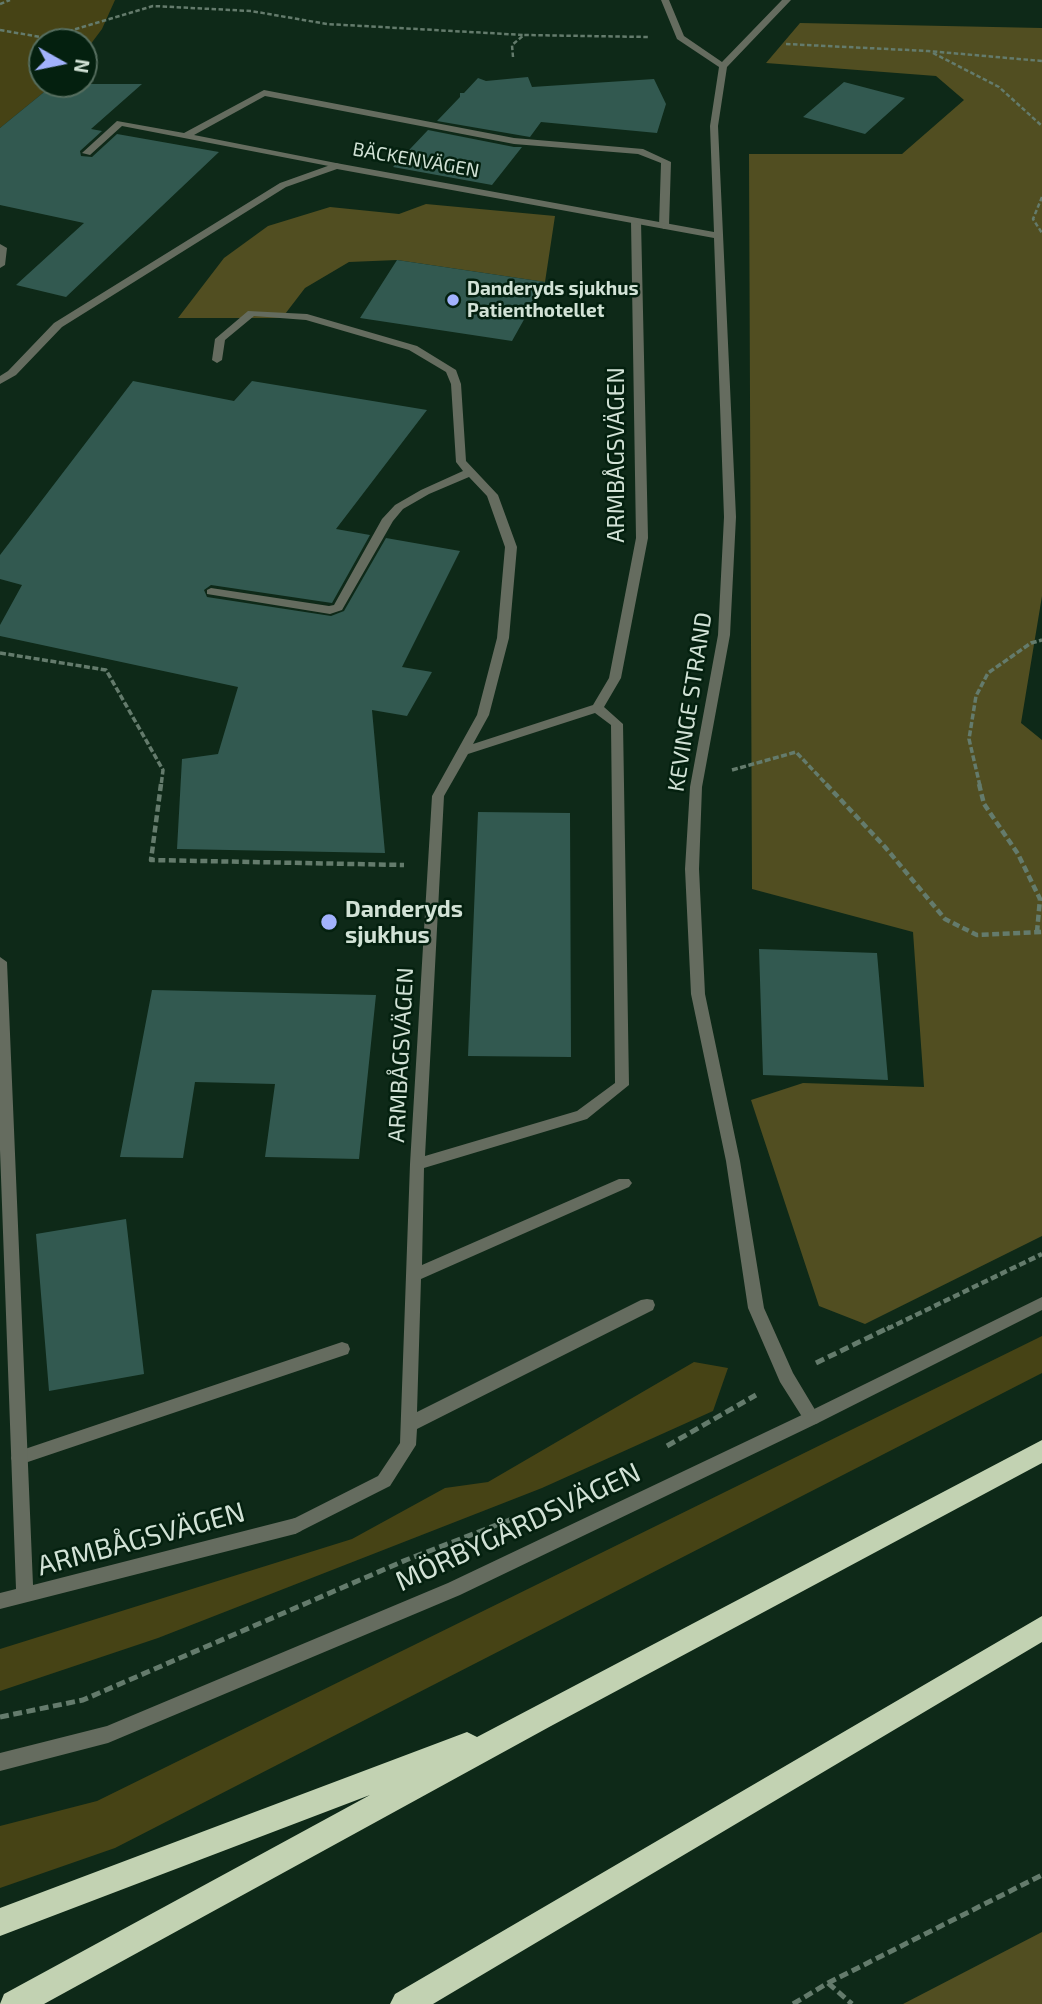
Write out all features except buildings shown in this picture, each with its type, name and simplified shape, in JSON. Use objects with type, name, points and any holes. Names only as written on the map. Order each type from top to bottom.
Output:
[{"type":"highway","points":[[14,2004],[541,1717],[1042,1451]]},
{"type":"highway","points":[[405,2004],[1042,1628]]},
{"type":"highway","points":[[0,1922],[541,1717]]},
{"type":"street","points":[[665,0],[680,37],[723,66],[787,0]]},
{"type":"street","name":"KEVINGE STRAND","points":[[723,66],[715,126],[730,517],[724,635],[696,787],[692,869],[698,994],[733,1161],[756,1308],[786,1377],[813,1418]]},
{"type":"street","points":[[184,136],[264,93],[514,141],[640,151],[666,162],[664,226]]},
{"type":"street","points":[[87,153],[120,123],[336,166]]},
{"type":"street","name":"BÄCKENVÄGEN","points":[[0,381],[12,373],[58,325],[284,185],[336,166],[719,236]]},
{"type":"street","name":"ARMBÅGSVÄGEN","points":[[597,708],[615,678],[642,538],[636,221]]},
{"type":"street","points":[[0,247],[0,265]]},
{"type":"street","points":[[211,592],[330,610],[338,607],[388,519],[399,507],[470,472],[461,463],[456,384],[451,370],[413,348],[307,317],[252,313],[220,339],[216,360]]},
{"type":"street","name":"ARMBÅGSVÄGEN","points":[[0,1601],[295,1526],[383,1481],[408,1445],[417,1164],[438,796],[483,715],[503,638],[511,547],[492,495],[470,472]]},
{"type":"street","points":[[417,1164],[582,1115],[622,1085],[617,724],[597,708],[464,751]]},
{"type":"street","points":[[0,962],[25,1596]]},
{"type":"street","points":[[413,1276],[624,1183]]},
{"type":"street","name":"MÖRBYGÅRDSVÄGEN","points":[[0,1762],[108,1734],[428,1599],[813,1418],[1042,1303]]},
{"type":"street","points":[[408,1425],[646,1305]]},
{"type":"street","points":[[19,1458],[342,1349]]},
{"type":"path","points":[[0,4],[10,0]]},
{"type":"path","points":[[0,30],[46,38],[153,6],[251,11],[327,24],[524,35],[680,37]]},
{"type":"path","points":[[513,57],[512,45],[524,35]]},
{"type":"path","points":[[751,37],[789,45],[1042,59]]},
{"type":"path","points":[[929,51],[999,87],[1042,126]]},
{"type":"path","points":[[1042,197],[1033,219],[1042,233]]},
{"type":"path","points":[[696,787],[742,766],[796,752],[885,847],[946,919],[977,935],[1039,932],[1040,899],[1018,854],[984,804],[969,739],[976,696],[988,673],[1031,643],[1042,640]]},
{"type":"path","points":[[0,653],[106,670],[163,770],[150,860],[435,866]]},
{"type":"path","points":[[657,1452],[786,1377],[1042,1254]]},
{"type":"path","points":[[0,1717],[83,1700],[406,1560],[521,1516]]},
{"type":"path","points":[[793,2004],[828,1983],[1042,1875]]},
{"type":"path","points":[[828,1983],[852,2004]]},
{"type":"shaded area","points":[[0,0],[115,0],[98,34],[98,28],[28,28],[28,98],[37,98],[0,128]]},
{"type":"shaded area","points":[[800,23],[1042,28],[1042,596],[1021,723],[1042,740],[1042,1236],[865,1324],[819,1306],[751,1100],[803,1083],[924,1087],[913,932],[752,889],[749,154],[902,154],[964,100],[936,76],[766,63]]},
{"type":"shaded area","points":[[426,204],[555,216],[545,282],[397,260],[349,262],[305,288],[282,318],[178,318],[224,258],[268,226],[330,207],[399,214]]},
{"type":"shaded area","points":[[1042,1336],[1042,1373],[115,1848],[0,1888],[0,1826],[97,1801]]},
{"type":"shaded area","points":[[694,1362],[728,1368],[713,1411],[542,1488],[158,1638],[0,1691],[0,1649],[352,1539],[445,1488],[488,1482]]},
{"type":"shaded area","points":[[1042,1932],[1042,2004],[903,2004]]},
{"type":"place","name":"Danderyds sjukhus Patienthotellet","points":[[453,300]]},
{"type":"place","name":"Danderyds sjukhus","points":[[329,922]]}]
